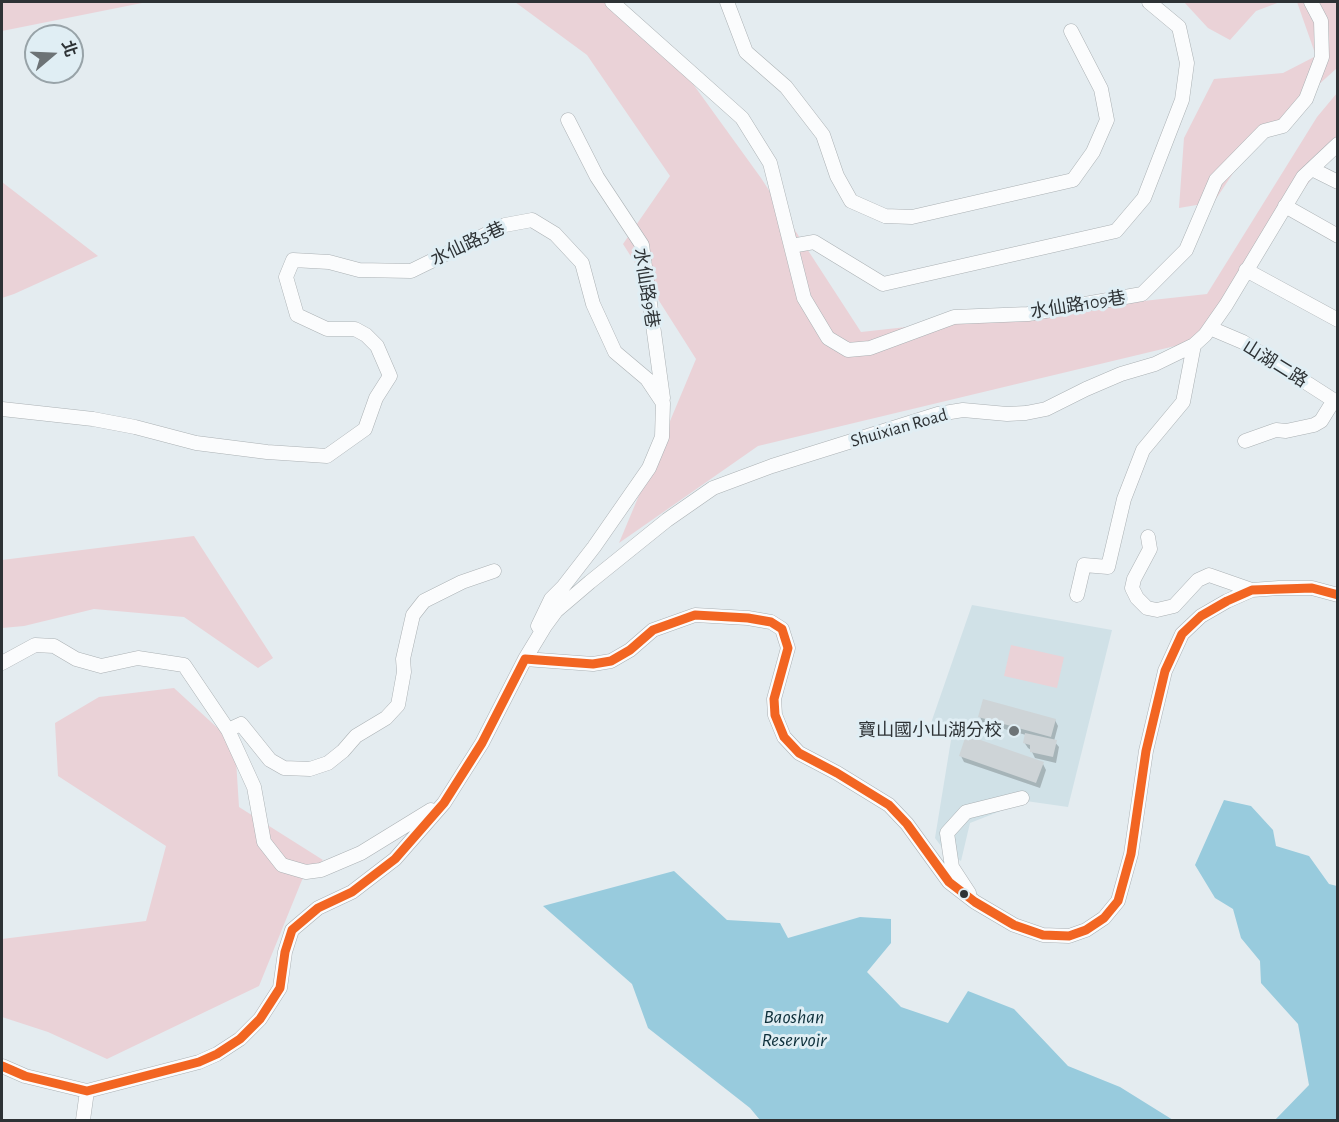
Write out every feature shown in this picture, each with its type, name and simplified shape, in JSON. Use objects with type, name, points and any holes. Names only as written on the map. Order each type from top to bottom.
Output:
[{"type":"street","name":"水仙路109巷","points":[[612,2],[742,118],[770,163],[804,298],[828,338],[848,350],[870,348],[954,317],[1028,314],[1142,294],[1186,250],[1216,180],[1264,131],[1283,126],[1306,99],[1323,57],[1322,21],[1311,2]]},
{"type":"street","points":[[727,2],[746,52],[786,87],[823,135],[837,176],[851,201],[885,216],[912,218],[1073,180],[1093,152],[1107,120],[1101,89],[1071,31]]},
{"type":"street","points":[[791,246],[814,242],[883,284],[1116,231],[1144,198],[1182,100],[1187,63],[1179,27],[1149,2]]},
{"type":"street","name":"水仙路9巷","points":[[568,120],[597,177],[642,244],[663,404]]},
{"type":"street","name":"Shuixian Road","points":[[525,659],[556,611],[667,520],[713,488],[772,466],[938,414],[963,410],[1026,414],[1046,409],[1086,388],[1155,364],[1194,345],[1210,328],[1303,177],[1338,144]]},
{"type":"street","points":[[1312,168],[1336,179]]},
{"type":"street","points":[[1286,206],[1338,236]]},
{"type":"street","name":"水仙路5巷","points":[[2,409],[114,423],[196,443],[267,452],[327,456],[365,429],[376,398],[390,376],[376,346],[366,334],[355,329],[327,329],[297,315],[286,277],[293,261],[329,262],[359,270],[411,271],[505,225],[532,220],[555,234],[582,263],[593,304],[615,352],[647,379],[663,404]]},
{"type":"street","points":[[1246,270],[1338,320]]},
{"type":"street","name":"山湖二路","points":[[1210,328],[1243,342],[1336,401]]},
{"type":"street","points":[[1077,595],[1084,565],[1108,567],[1124,499],[1143,450],[1183,402],[1194,345]]},
{"type":"street","points":[[1245,441],[1276,430],[1286,431],[1314,425],[1321,421],[1336,401]]},
{"type":"street","points":[[2,1066],[25,1076],[87,1091],[199,1062],[218,1054],[240,1039],[260,1019],[280,988],[285,952],[292,930],[318,908],[352,892],[395,859],[444,803],[482,742],[525,659],[551,599],[594,547],[649,468],[662,437],[663,404]]},
{"type":"street","points":[[1148,537],[1150,549],[1134,579],[1132,588],[1137,598],[1147,608],[1157,610],[1174,606],[1198,580],[1209,575],[1252,590]]},
{"type":"street","points":[[228,730],[241,724],[270,760],[284,768],[310,769],[328,763],[356,736],[386,718],[398,705],[404,672],[403,658],[410,626],[413,615],[424,601],[462,582],[494,571]]},
{"type":"street","points":[[525,659],[554,663],[593,664],[611,661],[630,650],[653,630],[695,615],[748,618],[771,622],[782,630],[788,648],[774,699],[776,716],[784,737],[799,753],[889,805],[908,824],[949,882],[975,902],[1014,925],[1043,935],[1068,936],[1086,930],[1104,918],[1118,901],[1131,854],[1146,751],[1165,671],[1182,634],[1201,616],[1252,590],[1312,588],[1338,595]]},
{"type":"street","points":[[2,663],[35,645],[54,646],[76,659],[101,666],[138,658],[184,665],[228,730],[254,787],[264,842],[282,865],[306,872],[321,870],[361,853],[444,803]]},
{"type":"street","points":[[975,902],[952,867],[947,833],[966,812],[1022,798]]},
{"type":"street","points":[[83,1120],[87,1091]]},
{"type":"shaded area","points":[[2,2],[147,2],[37,24],[24,24],[24,27],[2,31]]},
{"type":"shaded area","points":[[515,2],[619,2],[680,66],[761,178],[861,332],[1207,294],[1317,117],[1337,93],[1337,136],[1319,168],[1196,341],[758,446],[619,543],[696,359],[623,244],[670,176],[587,55]]},
{"type":"shaded area","points":[[1184,2],[1280,2],[1256,11],[1230,40],[1208,28]]},
{"type":"shaded area","points":[[1297,2],[1337,2],[1337,68],[1251,146],[1214,202],[1179,208],[1184,138],[1214,79],[1283,73],[1316,56]]},
{"type":"shaded area","points":[[2,182],[98,256],[2,298]]},
{"type":"shaded area","points":[[194,536],[273,658],[258,668],[184,617],[94,609],[24,626],[2,628],[2,560]]},
{"type":"shaded area","name":"寶山國小山湖分校","points":[[972,605],[1112,630],[1068,807],[1026,801],[970,823],[961,861],[944,850],[935,838],[951,740],[931,723]]},
{"type":"shaded area","points":[[1011,645],[1064,657],[1057,688],[1004,676]]},
{"type":"shaded area","points":[[174,688],[235,744],[239,807],[323,860],[302,880],[259,986],[107,1059],[48,1032],[2,1017],[2,939],[146,921],[166,846],[58,776],[55,723],[99,697]]},
{"type":"water","points":[[1224,800],[1251,806],[1273,830],[1276,846],[1309,856],[1329,884],[1337,886],[1337,1120],[1275,1120],[1309,1085],[1298,1024],[1261,983],[1260,961],[1241,938],[1233,909],[1215,898],[1195,865]]},
{"type":"water","name":"Baoshan Reservoir","points":[[674,871],[727,920],[780,923],[788,938],[860,917],[891,919],[891,943],[867,972],[901,1007],[948,1023],[968,991],[1014,1009],[1068,1066],[1120,1087],[1173,1120],[760,1120],[750,1108],[648,1028],[632,984],[543,906]]},
{"type":"building","points":[[983,699],[1056,719],[1051,737],[978,717]]},
{"type":"building","points":[[1025,733],[1057,740],[1053,757],[1030,752],[1030,745],[1023,743]]},
{"type":"building","points":[[966,735],[1044,762],[1036,783],[959,756]]},
{"type":"transit line","points":[[525,659],[593,664],[611,661],[630,650],[653,630],[695,615],[748,618],[771,622],[782,629],[788,648],[774,699],[775,715],[784,737],[799,753],[889,805],[907,824],[949,882],[975,902],[1014,925],[1043,935],[1069,936],[1086,930],[1104,918],[1118,901],[1131,854],[1146,751],[1165,671],[1182,634],[1201,616],[1252,590],[1312,588],[1338,595]]},
{"type":"transit line","points":[[2,1066],[25,1076],[87,1091],[199,1062],[217,1054],[240,1039],[260,1019],[280,988],[285,952],[292,930],[318,908],[352,892],[395,859],[444,803],[482,743],[525,659]]},
{"type":"place","name":"寶山國小山湖分校","points":[[1014,731]]}]
